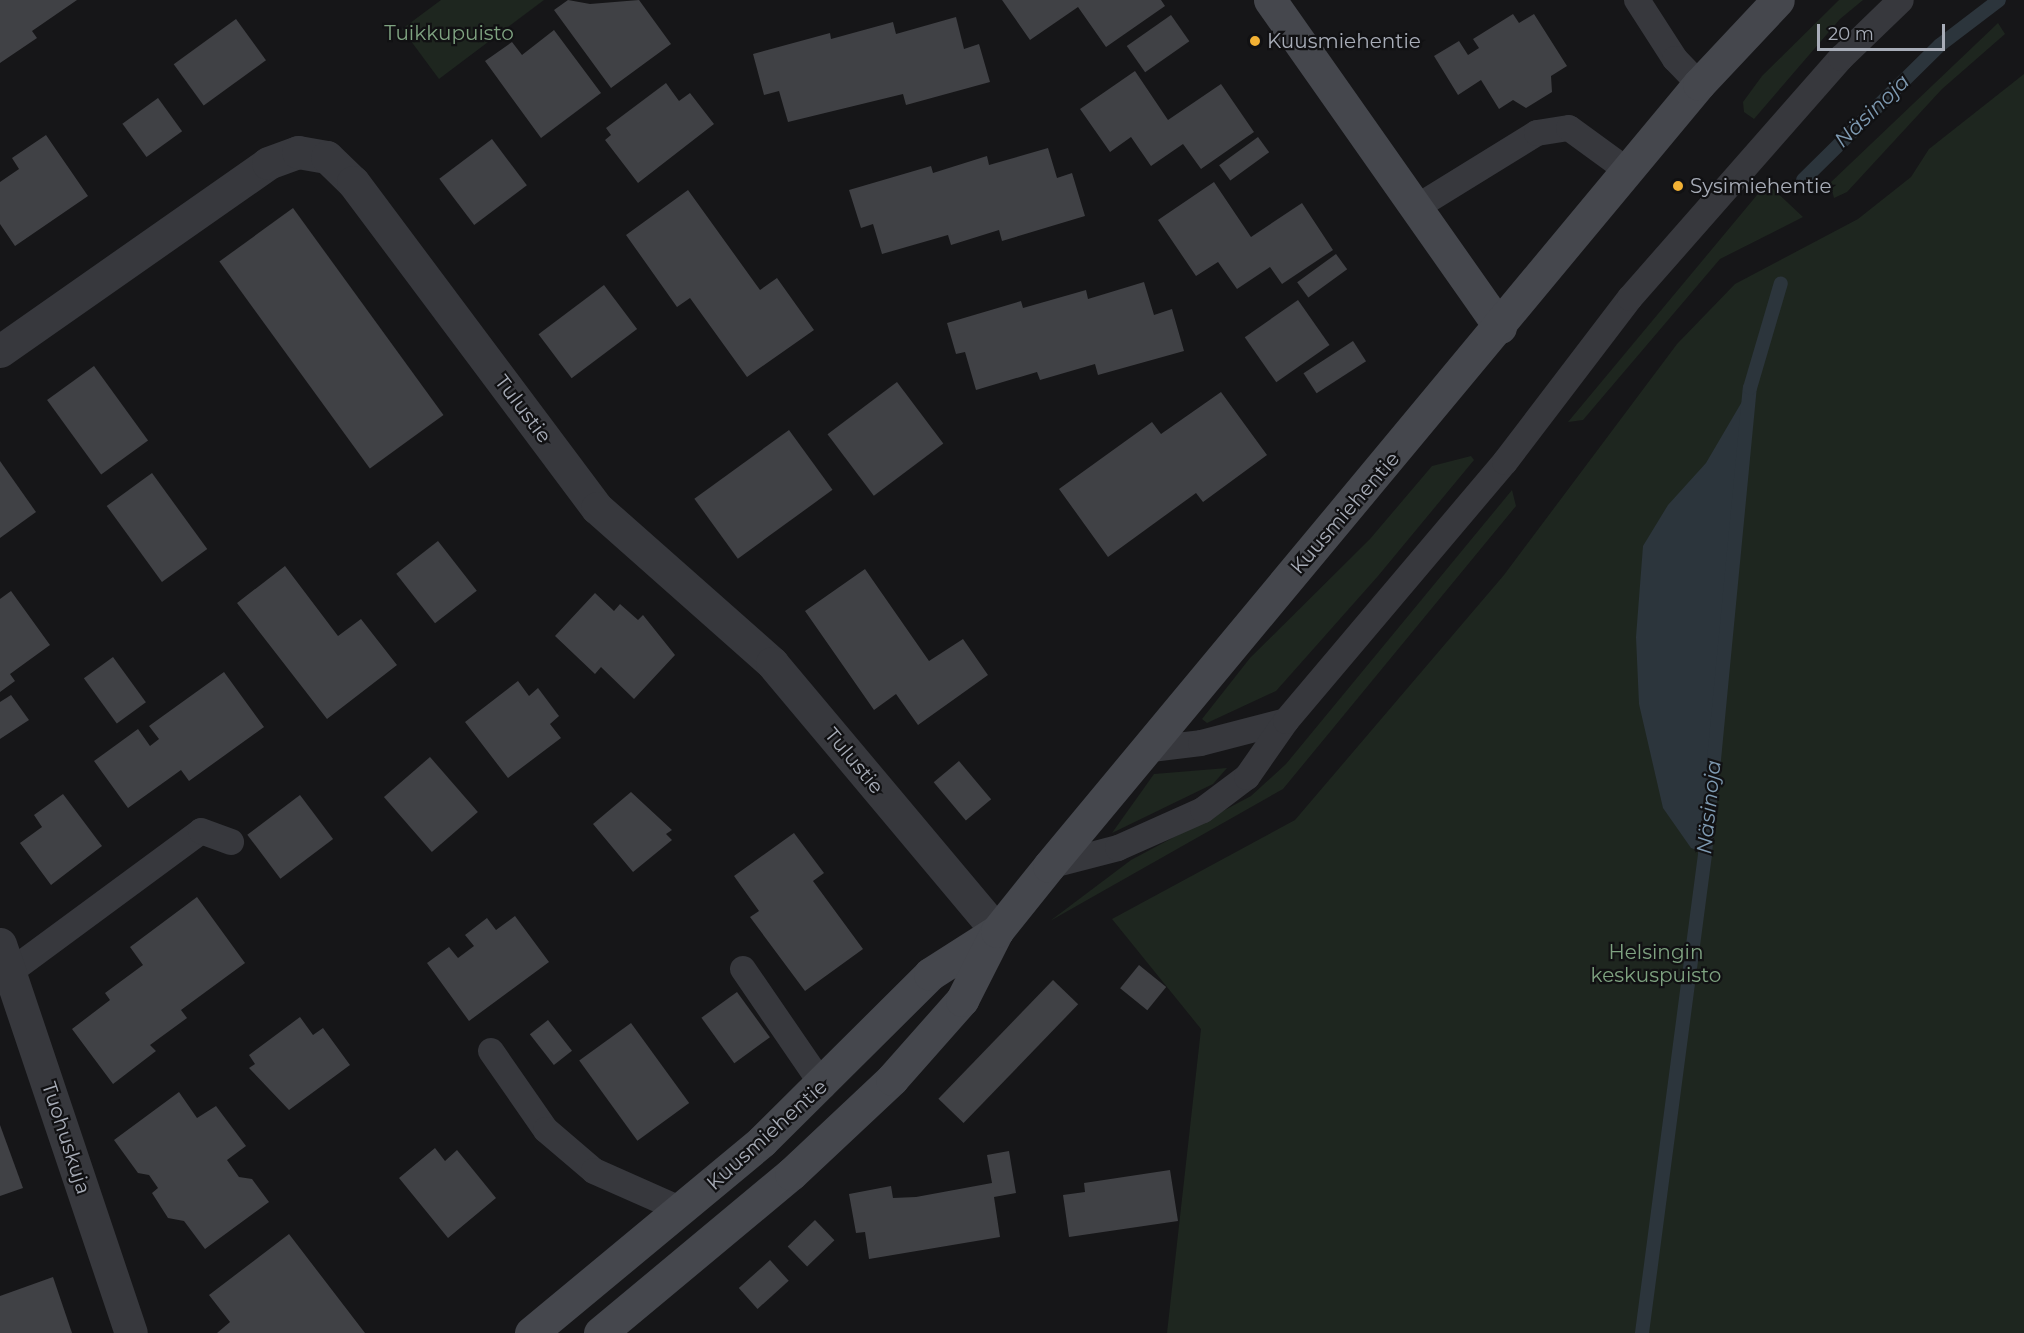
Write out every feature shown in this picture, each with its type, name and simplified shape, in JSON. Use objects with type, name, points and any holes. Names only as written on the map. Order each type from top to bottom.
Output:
[{"type":"main road","points":[[1269,0],[1500,327]]},
{"type":"main road","name":"Kuusmiehentie","points":[[600,1333],[791,1174],[892,1079],[962,1000],[997,931],[1143,750],[1500,327],[1699,84],[1778,0]]},
{"type":"main road","name":"Kuusmiehentie","points":[[531,1333],[682,1210],[823,1086],[930,974],[997,931]]},
{"type":"street","name":"Tulustie","points":[[0,351],[268,163],[298,152],[327,157],[353,182],[597,508],[772,663],[997,931]]},
{"type":"street","name":"Tuohuskuja","points":[[5,958],[131,1333]]},
{"type":"lane","points":[[1637,0],[1675,59],[1699,84]]},
{"type":"lane","points":[[1049,866],[1118,848],[1203,810],[1247,777],[1286,721],[1505,462],[1630,298],[1833,66],[1901,0]]},
{"type":"lane","points":[[1417,207],[1538,133],[1569,128],[1628,171]]},
{"type":"lane","points":[[1143,750],[1202,743],[1286,721]]},
{"type":"lane","points":[[5,958],[201,831],[231,842]]},
{"type":"lane","points":[[743,969],[823,1086]]},
{"type":"lane","points":[[491,1051],[546,1130],[594,1171],[682,1210]]},
{"type":"green space","name":"Tuikkupuisto","points":[[441,0],[544,0],[439,79],[402,29]]},
{"type":"green space","points":[[1839,0],[1863,0],[1840,19],[1754,119],[1744,112],[1743,102],[1762,76]]},
{"type":"green space","points":[[1998,23],[2005,34],[1942,89],[1847,192],[1834,198],[1830,183]]},
{"type":"green space","name":"Helsingin keskuspuisto","points":[[2024,74],[2024,1333],[1167,1333],[1201,1029],[1112,919],[1295,820],[1504,575],[1677,344],[1735,284],[1858,219],[1911,177],[1929,149]]},
{"type":"green space","points":[[1767,183],[1803,217],[1720,259],[1583,420],[1568,422]]},
{"type":"green space","points":[[1471,456],[1474,460],[1378,576],[1276,691],[1207,723],[1202,719],[1250,658],[1370,539],[1432,466]]},
{"type":"green space","points":[[1512,490],[1516,506],[1283,789],[1050,921],[1131,860],[1251,796],[1286,764]]},
{"type":"green space","points":[[1227,768],[1213,784],[1112,833],[1154,774]]},
{"type":"water","points":[[1750,388],[1705,853],[1691,848],[1663,808],[1639,704],[1636,637],[1643,546],[1668,505],[1706,463]]},
{"type":"building","points":[[0,0],[77,0],[32,31],[37,38],[0,63]]},
{"type":"building","points":[[568,0],[590,4],[639,0],[671,44],[611,88],[554,10]]},
{"type":"building","points":[[1002,0],[1161,0],[1165,6],[1106,47],[1078,7],[1030,40]]},
{"type":"building","points":[[1513,14],[1519,23],[1534,14],[1567,66],[1551,76],[1552,92],[1526,108],[1513,100],[1499,109],[1481,80],[1458,95],[1434,56],[1459,41],[1468,55],[1479,48],[1473,39]]},
{"type":"building","points":[[1171,15],[1189,41],[1145,72],[1127,46]]},
{"type":"building","points":[[956,17],[964,49],[979,44],[990,82],[906,105],[903,94],[788,122],[779,91],[764,95],[753,54],[830,33],[831,39],[893,22],[896,34]]},
{"type":"building","points":[[236,19],[266,60],[204,106],[174,64]]},
{"type":"building","points":[[554,30],[601,93],[541,138],[485,61],[512,42],[522,55]]},
{"type":"building","points":[[1135,71],[1168,120],[1221,84],[1254,132],[1201,169],[1183,144],[1151,166],[1131,137],[1110,152],[1080,109]]},
{"type":"building","points":[[666,83],[679,101],[690,93],[714,124],[638,183],[605,140],[611,135],[606,128]]},
{"type":"building","points":[[158,98],[182,131],[147,157],[122,124]]},
{"type":"building","points":[[46,135],[88,196],[15,246],[0,224],[0,182],[19,169],[12,158]]},
{"type":"building","points":[[1258,137],[1269,152],[1230,181],[1219,165]]},
{"type":"building","points":[[492,139],[527,185],[474,225],[439,179]]},
{"type":"building","points":[[1048,148],[1057,178],[1072,173],[1085,216],[1002,241],[999,230],[951,245],[948,235],[882,254],[873,224],[861,228],[849,190],[931,166],[933,173],[987,156],[989,165]]},
{"type":"building","points":[[1214,182],[1251,237],[1302,203],[1333,250],[1282,284],[1270,267],[1237,289],[1218,262],[1196,276],[1158,220]]},
{"type":"building","points":[[688,190],[760,290],[777,278],[814,330],[747,377],[690,298],[677,307],[626,235]]},
{"type":"building","points":[[293,208],[443,415],[370,469],[219,261]]},
{"type":"building","points":[[1336,254],[1347,269],[1308,298],[1297,282]]},
{"type":"building","points":[[1144,282],[1154,315],[1172,309],[1184,351],[1098,375],[1095,364],[1040,380],[1037,372],[976,390],[965,352],[956,354],[947,323],[1021,301],[1023,308],[1086,290],[1088,299]]},
{"type":"building","points":[[604,285],[637,329],[572,378],[539,334]]},
{"type":"building","points":[[1298,300],[1330,345],[1276,382],[1245,337]]},
{"type":"building","points":[[1353,341],[1366,361],[1317,393],[1304,373]]},
{"type":"building","points":[[94,366],[148,440],[101,475],[47,400]]},
{"type":"building","points":[[897,382],[943,443],[874,496],[828,434]]},
{"type":"building","points":[[1221,392],[1267,455],[1203,502],[1196,493],[1108,557],[1059,489],[1152,422],[1161,434]]},
{"type":"building","points":[[789,430],[832,490],[738,559],[694,499]]},
{"type":"building","points":[[0,461],[36,512],[0,538]]},
{"type":"building","points":[[152,473],[207,549],[162,582],[107,506]]},
{"type":"building","points":[[438,541],[477,591],[435,623],[396,574]]},
{"type":"building","points":[[285,566],[338,636],[361,619],[397,665],[327,719],[237,603]]},
{"type":"building","points":[[865,569],[929,661],[963,639],[988,675],[918,725],[896,694],[874,710],[805,611]]},
{"type":"building","points":[[11,591],[50,645],[10,674],[15,681],[0,692],[0,599]]},
{"type":"building","points":[[595,593],[614,611],[620,604],[638,620],[643,615],[675,655],[634,699],[601,667],[595,674],[555,636]]},
{"type":"building","points":[[113,657],[146,702],[117,723],[84,678]]},
{"type":"building","points":[[224,672],[264,727],[189,781],[181,770],[128,808],[94,761],[138,729],[150,746],[159,739],[149,726]]},
{"type":"building","points":[[518,681],[529,696],[538,688],[559,716],[550,724],[561,738],[508,778],[465,722]]},
{"type":"building","points":[[11,695],[29,720],[0,739],[0,702]]},
{"type":"building","points":[[430,757],[478,812],[432,852],[384,797]]},
{"type":"building","points":[[959,761],[991,799],[966,821],[934,782]]},
{"type":"building","points":[[631,792],[672,830],[666,834],[672,840],[633,872],[593,824]]},
{"type":"building","points":[[63,794],[102,846],[51,885],[20,843],[42,827],[34,815]]},
{"type":"building","points":[[300,795],[333,839],[280,879],[247,835]]},
{"type":"building","points":[[794,833],[824,873],[813,881],[863,949],[805,991],[750,917],[759,911],[734,876]]},
{"type":"building","points":[[197,897],[245,963],[181,1010],[187,1018],[150,1045],[156,1051],[113,1084],[72,1029],[110,1000],[105,993],[143,965],[130,947]]},
{"type":"building","points":[[515,916],[549,962],[469,1021],[427,963],[449,947],[458,958],[474,946],[465,935],[487,918],[496,930]]},
{"type":"building","points":[[1139,965],[1166,987],[1147,1010],[1120,988]]},
{"type":"building","points":[[1053,980],[1078,1004],[964,1123],[938,1099]]},
{"type":"building","points":[[737,992],[770,1037],[734,1063],[701,1018]]},
{"type":"building","points":[[300,1017],[313,1035],[323,1028],[350,1065],[289,1110],[249,1068],[255,1064],[249,1055]]},
{"type":"building","points":[[548,1020],[572,1051],[554,1065],[530,1034]]},
{"type":"building","points":[[631,1023],[689,1103],[637,1141],[579,1061]]},
{"type":"building","points":[[179,1092],[197,1118],[216,1106],[246,1146],[227,1160],[239,1177],[252,1179],[269,1202],[205,1249],[184,1221],[168,1218],[152,1193],[158,1188],[149,1175],[138,1173],[114,1140]]},
{"type":"building","points":[[0,1125],[23,1188],[0,1196]]},
{"type":"building","points":[[435,1148],[445,1161],[457,1150],[496,1198],[448,1238],[399,1178]]},
{"type":"building","points":[[1009,1151],[1016,1193],[994,1197],[1000,1237],[869,1259],[865,1232],[856,1233],[849,1194],[891,1186],[893,1198],[916,1197],[992,1183],[987,1155]]},
{"type":"building","points":[[1170,1170],[1178,1221],[1069,1237],[1063,1195],[1085,1192],[1084,1183]]},
{"type":"building","points":[[815,1220],[834,1240],[807,1267],[788,1246]]},
{"type":"building","points":[[289,1234],[365,1333],[217,1333],[230,1322],[209,1295]]},
{"type":"building","points":[[770,1260],[789,1281],[758,1309],[739,1288]]},
{"type":"building","points":[[53,1277],[72,1333],[0,1333],[0,1296]]},
{"type":"waterway","name":"Näsinoja","points":[[1803,180],[1940,45],[1999,0]]},
{"type":"waterway","name":"Näsinoja","points":[[1642,1333],[1705,853],[1750,388],[1781,283]]},
{"type":"place","name":"Kuusmiehentie","points":[[1255,41]]},
{"type":"place","name":"Sysimiehentie","points":[[1678,186]]}]
